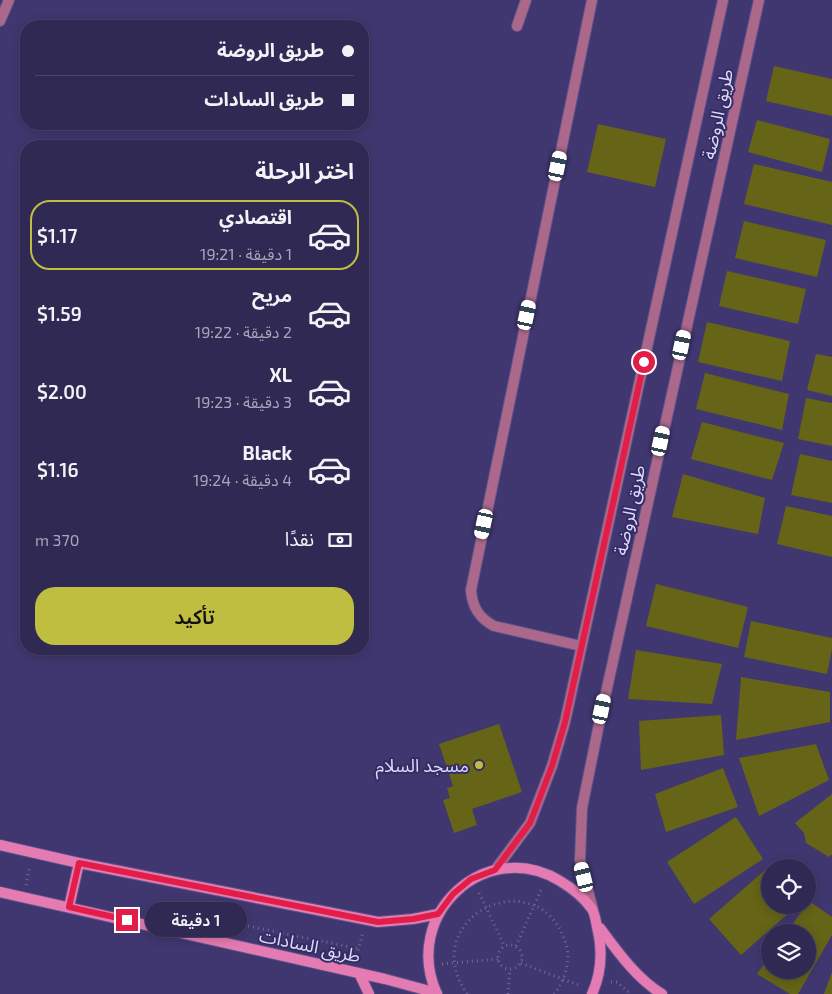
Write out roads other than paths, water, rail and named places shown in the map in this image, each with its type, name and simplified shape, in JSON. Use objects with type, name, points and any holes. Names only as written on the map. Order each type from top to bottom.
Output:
[{"type":"main road","name":"طريق السادات","points":[[0,845],[215,891],[378,922],[438,914]]},
{"type":"main road","points":[[69,907],[79,863]]},
{"type":"main road","points":[[437,993],[428,965],[430,940],[438,914],[453,894],[471,879],[495,870],[522,868],[548,874],[571,888],[593,910],[601,942],[601,963],[597,983],[592,993]]},
{"type":"main road","name":"طريق السادات","points":[[0,892],[355,972],[437,993]]},
{"type":"main road","points":[[596,922],[626,963],[652,988],[662,994]]},
{"type":"main road","points":[[355,972],[370,994]]},
{"type":"street","points":[[0,21],[9,0]]},
{"type":"street","points":[[517,26],[526,0]]},
{"type":"street","points":[[581,646],[494,626],[487,622],[475,608],[471,590],[592,0]]},
{"type":"street","name":"طريق الروضة","points":[[495,870],[530,823],[552,766],[565,722],[723,0]]},
{"type":"street","name":"طريق الروضة","points":[[593,910],[580,860],[582,808],[758,0]]},
{"type":"place","name":"مسجد السلام","points":[[479,765]]}]
